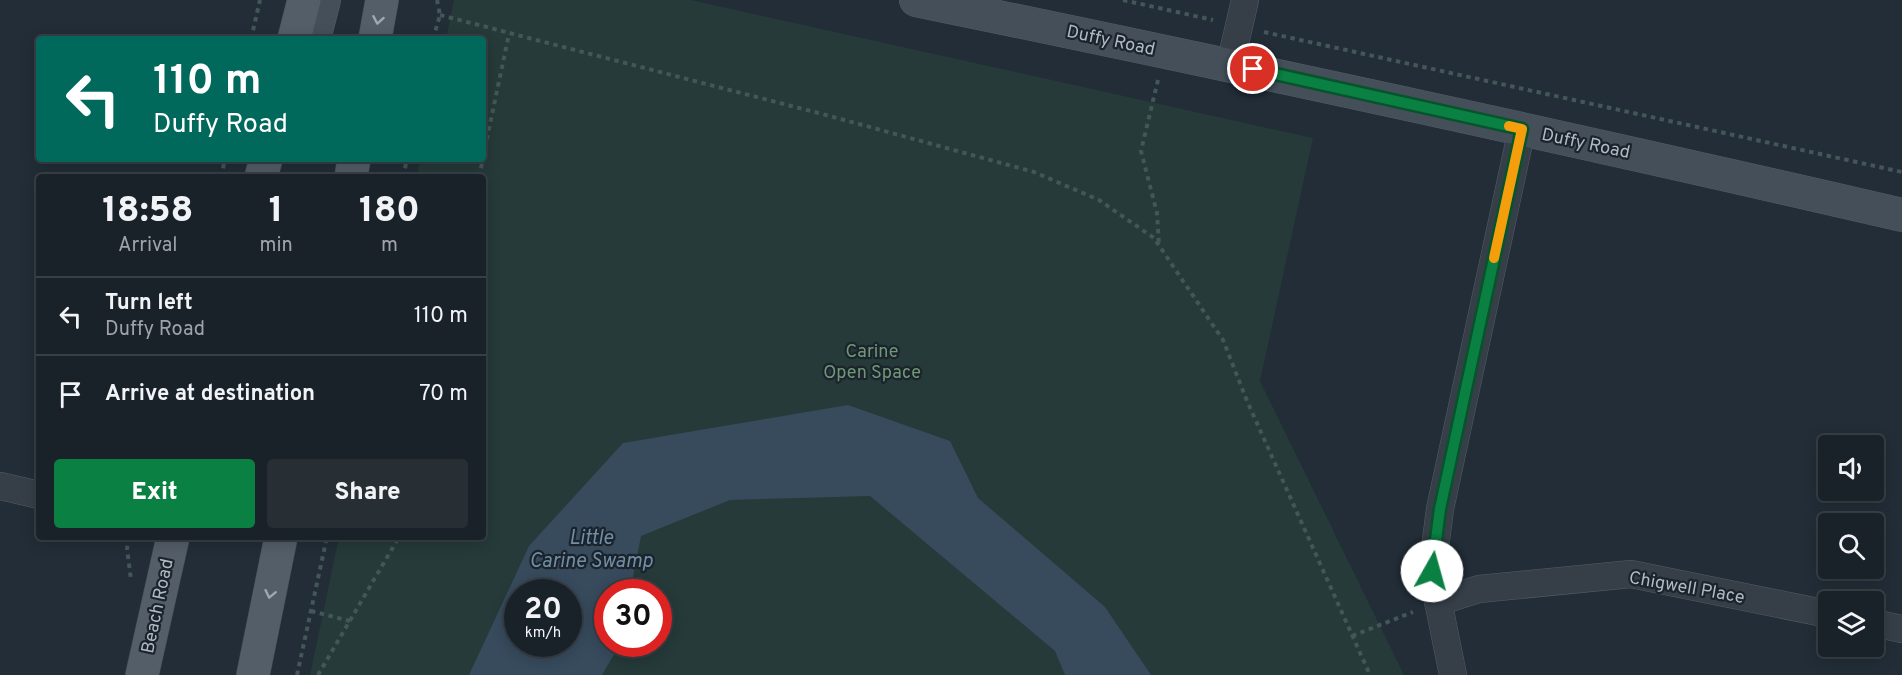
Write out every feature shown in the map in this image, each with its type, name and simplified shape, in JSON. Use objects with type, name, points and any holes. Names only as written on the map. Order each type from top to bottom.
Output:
[{"type":"main road","points":[[295,36],[304,0]]},
{"type":"main road","points":[[315,36],[324,0]]},
{"type":"main road","points":[[376,36],[382,0]]},
{"type":"main road","name":"Duffy Road","points":[[916,0],[1230,64],[1902,215]]},
{"type":"main road","name":"Beach Road","points":[[142,675],[172,540]]},
{"type":"main road","points":[[253,675],[280,540]]},
{"type":"street","points":[[1230,64],[1245,0]]},
{"type":"street","points":[[1453,675],[1432,571],[1440,509],[1522,129]]},
{"type":"street","points":[[0,486],[36,494]]},
{"type":"street","name":"Chigwell Place","points":[[1438,602],[1479,589],[1631,574],[1818,612]]},
{"type":"street","points":[[1884,625],[1902,629]]},
{"type":"path","points":[[252,36],[260,0]]},
{"type":"path","points":[[434,36],[440,15],[437,0]]},
{"type":"path","points":[[1123,0],[1902,172]]},
{"type":"path","points":[[440,15],[838,118],[1034,172],[1099,200],[1154,238],[1223,340],[1247,401],[1370,675]]},
{"type":"path","points":[[486,144],[509,34]]},
{"type":"path","points":[[1159,246],[1157,213],[1142,151],[1164,51]]},
{"type":"path","points":[[297,675],[326,540]]},
{"type":"path","points":[[318,675],[397,540]]},
{"type":"path","points":[[1352,636],[1438,602]]},
{"type":"path","points":[[311,611],[350,621]]},
{"type":"green space","name":"Carine Open Space","points":[[454,0],[691,0],[1313,138],[1260,381],[1404,675],[310,675],[338,540],[486,540],[486,174],[418,174],[420,162],[486,162],[486,36],[447,36]]},
{"type":"water","name":"Little Carine Swamp","points":[[848,405],[950,441],[978,498],[1105,607],[1151,675],[1065,675],[1055,651],[870,496],[730,500],[641,536],[633,579],[594,579],[594,657],[612,657],[602,675],[469,675],[504,600],[504,657],[582,657],[582,579],[514,579],[529,546],[623,443]]},
{"type":"slow traffic","points":[[1494,258],[1522,129],[1509,126]]},
{"type":"route","points":[[1253,69],[1522,129],[1440,509],[1432,571]]}]
